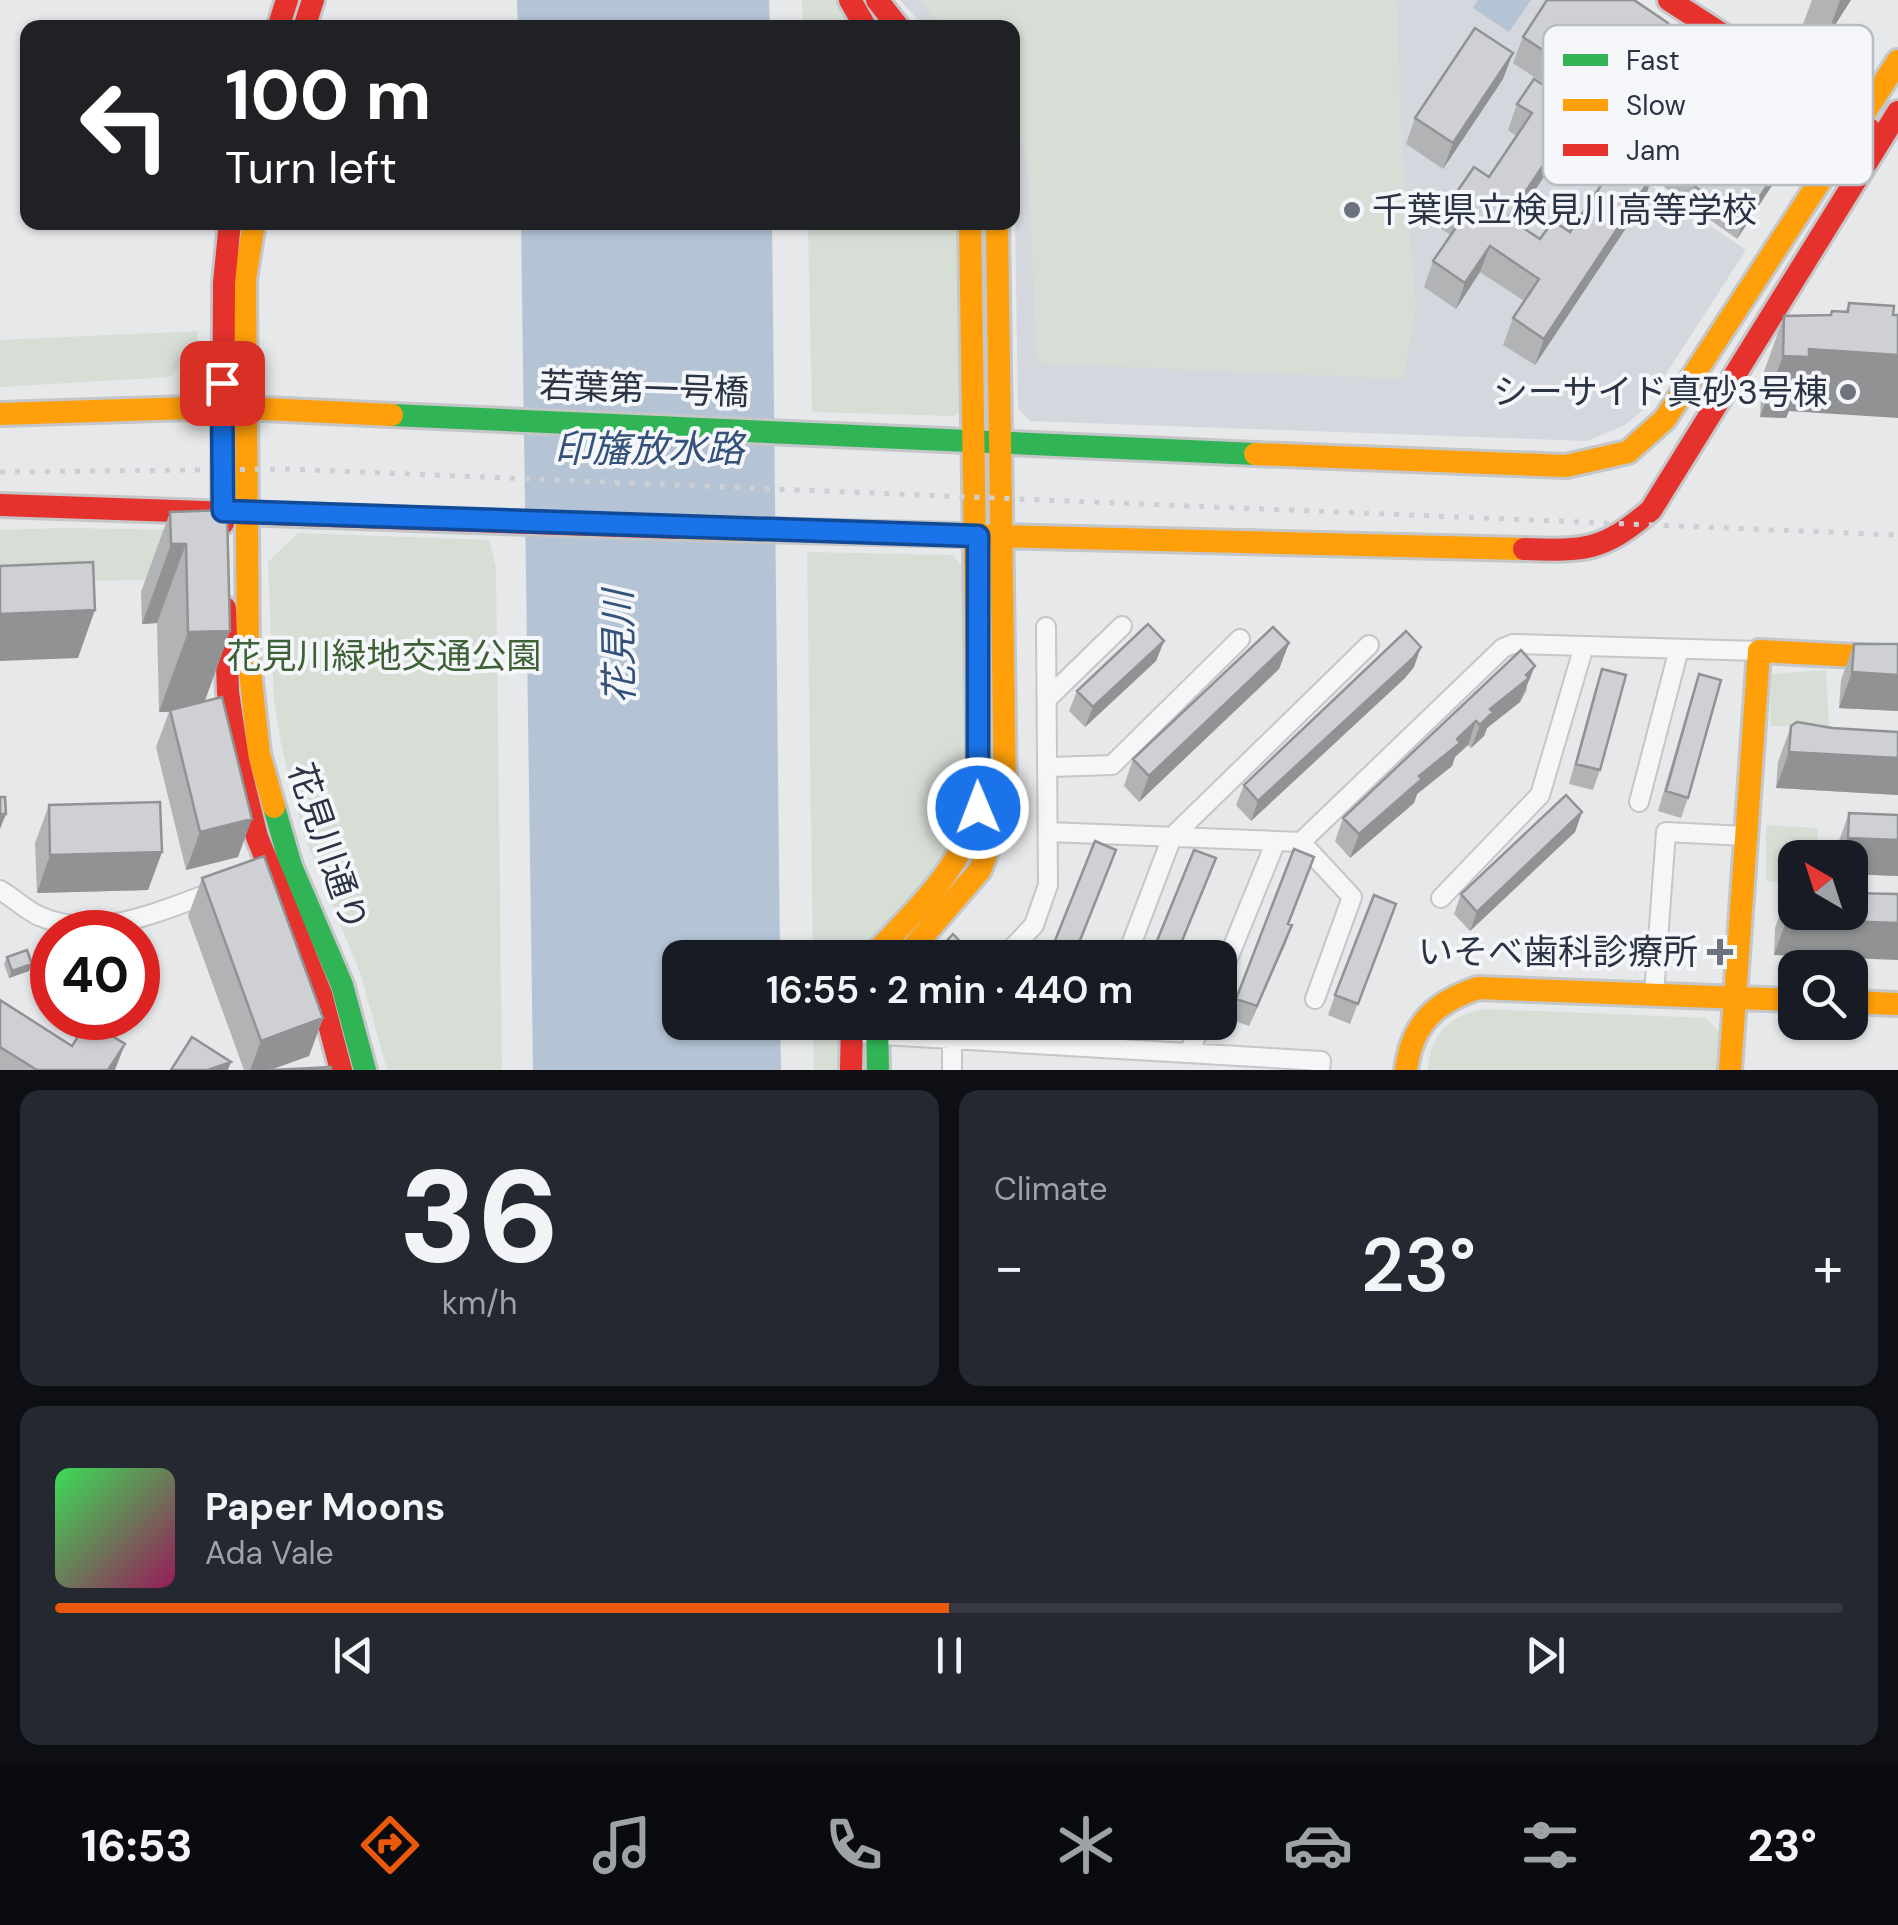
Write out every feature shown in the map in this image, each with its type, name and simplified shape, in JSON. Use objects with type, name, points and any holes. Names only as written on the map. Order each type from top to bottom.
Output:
[{"type":"street","points":[[1669,0],[1706,25]]},
{"type":"street","name":"若葉第一号橋","points":[[1873,95],[1898,60]]},
{"type":"street","points":[[1873,151],[1898,112]]},
{"type":"street","points":[[1873,133],[1881,138]]},
{"type":"street","name":"若葉第一号橋","points":[[0,414],[234,407],[810,430],[1000,444],[1549,467],[1610,462],[1652,438],[1814,185]]},
{"type":"street","points":[[0,505],[1571,554],[1617,538],[1660,495],[1852,185]]},
{"type":"street","name":"花見川通り","points":[[229,230],[224,283],[234,407],[234,512],[228,692],[256,877],[321,994],[342,1070]]},
{"type":"street","name":"花見川通り","points":[[234,407],[253,230]]},
{"type":"street","points":[[888,940],[950,873],[967,847],[978,808],[978,536],[970,230]]},
{"type":"street","points":[[921,940],[969,890],[998,840],[1005,802],[997,230]]},
{"type":"street","name":"花見川通り","points":[[234,512],[259,754],[291,866],[342,985],[365,1070]]},
{"type":"street","points":[[1048,698],[1122,626]]},
{"type":"street","points":[[1020,940],[1034,926],[1048,885],[1046,627]]},
{"type":"street","points":[[1050,767],[1112,766],[1240,639]]},
{"type":"street","points":[[1301,842],[1495,653],[1514,644],[1898,658]]},
{"type":"street","points":[[1133,940],[1172,837],[1369,645]]},
{"type":"street","points":[[1441,898],[1540,795],[1584,646]]},
{"type":"street","points":[[1639,802],[1679,649]]},
{"type":"street","points":[[1730,1070],[1759,651]]},
{"type":"street","points":[[1048,832],[1301,842],[1352,897],[1315,999]]},
{"type":"street","points":[[1654,994],[1666,832],[1745,836]]},
{"type":"street","points":[[1236,940],[1276,841]]},
{"type":"street","points":[[0,890],[20,907],[62,924],[106,926],[256,877]]},
{"type":"street","points":[[1406,1070],[1415,1027],[1448,997],[1478,988],[1778,999]]},
{"type":"street","points":[[1868,1003],[1898,1004]]},
{"type":"street","points":[[851,1040],[851,1070]]},
{"type":"street","points":[[877,1040],[878,1070]]},
{"type":"street","points":[[952,1040],[952,1070]]},
{"type":"street","points":[[1049,1040],[1321,1061],[1320,1070]]},
{"type":"street","points":[[1190,1053],[1195,1040]]},
{"type":"shaded area","name":"千葉県立検見川高等学校","points":[[900,0],[1612,0],[1650,25],[1543,25],[1543,185],[1650,185],[1746,250],[1642,411],[1625,425],[1587,441],[1030,421],[1018,408],[1015,230],[1020,230],[1020,20],[918,20]]},
{"type":"green space","points":[[802,0],[840,0],[851,20],[803,20]]},
{"type":"green space","points":[[918,0],[1397,0],[1401,130],[1416,307],[1404,379],[1037,363],[1028,165],[1020,136],[1020,20],[937,20]]},
{"type":"green space","points":[[808,230],[960,230],[962,409],[954,416],[812,412]]},
{"type":"green space","points":[[198,331],[196,350],[170,377],[0,387],[0,340]]},
{"type":"green space","points":[[0,530],[176,530],[205,580],[0,581]]},
{"type":"green space","name":"花見川緑地交通公園","points":[[298,533],[489,540],[496,567],[502,1070],[387,1070],[361,975],[302,830],[281,744],[274,700],[268,562]]},
{"type":"green space","points":[[807,552],[952,555],[966,570],[971,810],[939,870],[878,940],[813,940]]},
{"type":"green space","points":[[1826,670],[1829,726],[1770,726],[1771,674]]},
{"type":"green space","points":[[1766,825],[1818,828],[1817,840],[1778,840],[1778,882],[1766,881]]},
{"type":"green space","points":[[1484,1009],[1706,1018],[1721,1034],[1719,1070],[1428,1070],[1433,1046],[1444,1029],[1461,1016]]},
{"type":"green space","points":[[813,1040],[845,1040],[844,1070],[814,1070]]},
{"type":"water","points":[[517,0],[769,0],[770,20],[518,20]]},
{"type":"water","points":[[1478,0],[1531,0],[1509,32],[1473,8]]},
{"type":"water","name":"印旛放水路","points":[[521,230],[772,230],[780,940],[662,940],[662,1040],[780,1040],[781,1070],[533,1070]]},
{"type":"building","points":[[1547,0],[1634,0],[1668,23],[1543,25],[1543,50],[1523,37]]},
{"type":"building","points":[[1475,28],[1513,53],[1453,143],[1415,118]]},
{"type":"building","points":[[1534,79],[1543,85],[1543,166],[1508,218],[1540,239],[1553,221],[1570,232],[1601,185],[1646,185],[1544,339],[1513,318],[1539,279],[1490,246],[1465,283],[1433,261],[1466,213],[1450,202],[1474,167],[1489,177],[1532,113],[1517,104]]},
{"type":"building","points":[[1693,185],[1768,185],[1744,221]]},
{"type":"building","points":[[1849,303],[1894,306],[1893,315],[1898,315],[1898,355],[1809,349],[1809,357],[1783,356],[1784,316],[1848,312]]},
{"type":"building","points":[[227,510],[230,631],[188,632],[186,544],[171,544],[170,512]]},
{"type":"building","points":[[93,562],[95,610],[0,614],[0,566]]},
{"type":"building","points":[[1148,624],[1164,641],[1093,707],[1077,691]]},
{"type":"building","points":[[1273,627],[1289,643],[1149,776],[1133,759]]},
{"type":"building","points":[[1406,631],[1421,647],[1413,658],[1258,801],[1244,785]]},
{"type":"building","points":[[1854,644],[1898,644],[1898,675],[1852,672]]},
{"type":"building","points":[[1521,650],[1535,666],[1526,675],[1529,678],[1490,709],[1493,712],[1480,725],[1476,721],[1457,739],[1460,743],[1359,834],[1343,818]]},
{"type":"building","points":[[1602,669],[1626,675],[1600,770],[1576,764]]},
{"type":"building","points":[[1699,674],[1721,680],[1688,798],[1666,791]]},
{"type":"building","points":[[222,697],[252,819],[200,832],[170,710]]},
{"type":"building","points":[[1797,722],[1898,732],[1898,758],[1789,752],[1791,726]]},
{"type":"building","points":[[1566,795],[1582,812],[1477,912],[1461,894]]},
{"type":"building","points":[[0,797],[5,797],[6,814],[0,814]]},
{"type":"building","points":[[160,802],[162,852],[50,855],[49,805]]},
{"type":"building","points":[[1849,813],[1898,815],[1898,840],[1848,838]]},
{"type":"building","points":[[1095,841],[1116,850],[1080,940],[1055,940]]},
{"type":"building","points":[[1294,849],[1314,857],[1288,924],[1292,925],[1257,1006],[1237,996]]},
{"type":"building","points":[[1194,850],[1216,858],[1182,940],[1157,940]]},
{"type":"building","points":[[264,856],[323,1018],[261,1041],[202,878]]},
{"type":"building","points":[[1868,893],[1898,894],[1898,923],[1868,922]]},
{"type":"building","points":[[1374,895],[1396,904],[1358,1004],[1335,995]]},
{"type":"building","points":[[27,950],[30,965],[12,971],[7,957]]},
{"type":"building","points":[[0,1000],[30,1019],[30,1040],[63,1040],[72,1046],[76,1040],[119,1040],[125,1044],[108,1070],[37,1070],[0,1047]]},
{"type":"building","points":[[192,1037],[231,1062],[208,1070],[171,1070]]},
{"type":"building","points":[[331,1067],[331,1070],[272,1070]]},
{"type":"railway","points":[[0,472],[287,469],[1898,535]]},
{"type":"traffic: fast","points":[[392,415],[1255,454]]},
{"type":"traffic: fast","points":[[274,807],[291,866],[342,985],[365,1070]]},
{"type":"traffic: fast","points":[[877,1040],[878,1070]]},
{"type":"traffic: slow","points":[[1873,99],[1898,61]]},
{"type":"traffic: slow","points":[[1255,454],[1566,466],[1628,452],[1665,419],[1817,185]]},
{"type":"traffic: slow","points":[[253,230],[245,280],[248,653],[259,754],[274,807]]},
{"type":"traffic: slow","points":[[888,940],[948,871],[979,807],[970,230]]},
{"type":"traffic: slow","points":[[920,940],[980,870],[1005,802],[997,230]]},
{"type":"traffic: slow","points":[[0,414],[222,407],[392,415]]},
{"type":"traffic: slow","points":[[678,528],[1524,549]]},
{"type":"traffic: slow","points":[[1730,1070],[1759,651],[1898,658]]},
{"type":"traffic: slow","points":[[1406,1070],[1414,1040],[1428,1017],[1449,1000],[1478,988],[1778,999]]},
{"type":"traffic: slow","points":[[1868,1003],[1898,1004]]},
{"type":"traffic: jam","points":[[281,20],[287,0]]},
{"type":"traffic: jam","points":[[307,20],[313,0]]},
{"type":"traffic: jam","points":[[850,0],[861,20]]},
{"type":"traffic: jam","points":[[877,0],[893,20]]},
{"type":"traffic: jam","points":[[1669,0],[1708,25]]},
{"type":"traffic: jam","points":[[1873,152],[1898,112]]},
{"type":"traffic: jam","points":[[1524,549],[1593,546],[1620,534],[1651,510],[1853,185]]},
{"type":"traffic: jam","points":[[223,523],[224,283],[229,230]]},
{"type":"traffic: jam","points":[[0,505],[678,528]]},
{"type":"traffic: jam","points":[[225,608],[228,692],[238,760],[257,837],[321,994],[341,1070]]},
{"type":"traffic: jam","points":[[851,1070],[852,1040]]},
{"type":"place","name":"千葉県立検見川高等学校","points":[[1352,210]]},
{"type":"place","name":"シーサイド真砂3号棟","points":[[1848,392]]},
{"type":"place","name":"いそべ歯科診療所","points":[[1720,952]]},
{"type":"route","points":[[222,383],[223,511],[978,536],[978,808]]},
{"type":"water label","name":"花見川","points":[[619,647]]}]
